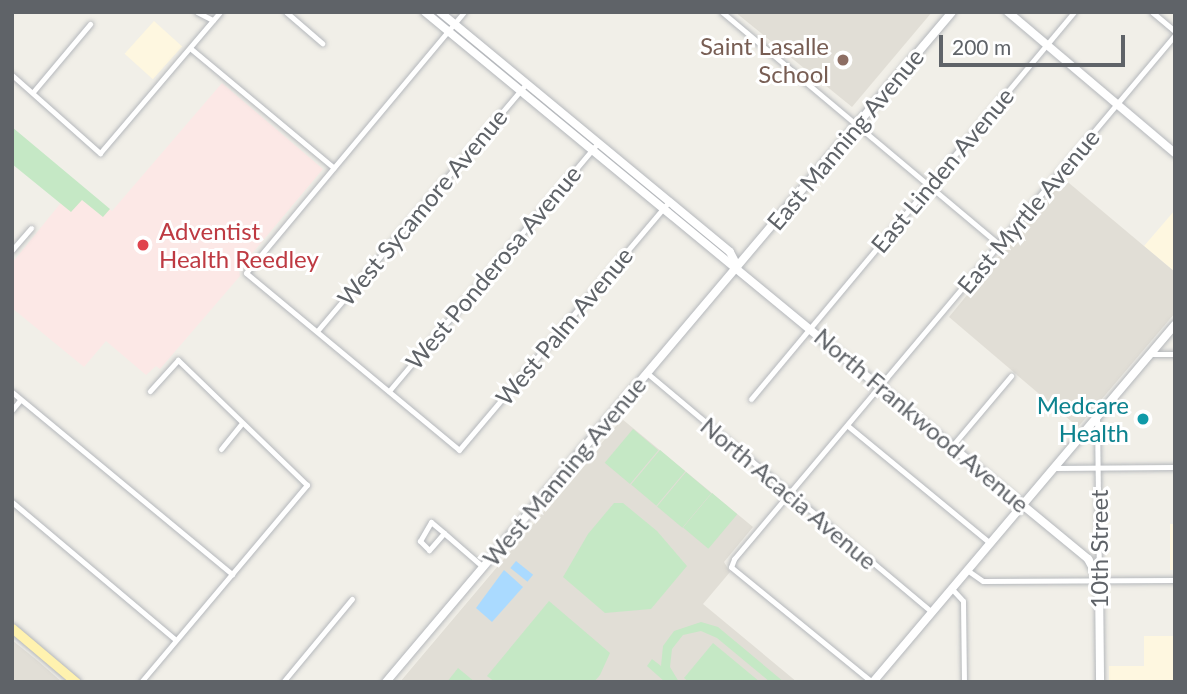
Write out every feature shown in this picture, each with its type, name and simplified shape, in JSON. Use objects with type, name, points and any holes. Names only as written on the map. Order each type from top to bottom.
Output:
[{"type":"main road","points":[[12,628],[76,682]]},
{"type":"street","points":[[197,12],[212,16]]},
{"type":"street","points":[[12,75],[100,153],[190,48],[212,16],[220,12]]},
{"type":"street","points":[[286,12],[323,43]]},
{"type":"street","name":"North Frankwood Avenue","points":[[425,12],[520,92],[594,147]]},
{"type":"street","name":"North Frankwood Avenue","points":[[440,12],[665,207],[730,252],[737,266],[1088,559],[1099,580]]},
{"type":"street","points":[[389,391],[246,273],[464,12]]},
{"type":"street","points":[[722,12],[1000,245]]},
{"type":"street","name":"East Manning Avenue","points":[[737,266],[952,12]]},
{"type":"street","points":[[1008,12],[1175,153]]},
{"type":"street","name":"East Linden Avenue","points":[[751,399],[1074,12]]},
{"type":"street","points":[[1152,12],[1175,33]]},
{"type":"street","points":[[33,92],[90,24]]},
{"type":"street","name":"East Myrtle Avenue","points":[[872,682],[732,567],[789,493],[1000,245],[1175,33]]},
{"type":"street","points":[[190,48],[334,168]]},
{"type":"street","name":"West Sycamore Avenue","points":[[318,330],[526,84]]},
{"type":"street","name":"West Ponderosa Avenue","points":[[389,391],[594,147]]},
{"type":"street","name":"West Palm Avenue","points":[[389,391],[459,450],[665,207]]},
{"type":"street","points":[[12,250],[31,228]]},
{"type":"street","name":"West Manning Avenue","points":[[390,681],[737,266]]},
{"type":"street","points":[[872,682],[1175,324]]},
{"type":"street","points":[[1151,354],[1175,354]]},
{"type":"street","points":[[141,682],[307,485],[178,360],[150,391]]},
{"type":"street","name":"North Acacia Avenue","points":[[647,373],[932,612]]},
{"type":"street","points":[[952,446],[1011,376]]},
{"type":"street","points":[[12,392],[232,574]]},
{"type":"street","points":[[12,410],[20,400]]},
{"type":"street","name":"10th Street","points":[[1097,416],[1100,682]]},
{"type":"street","points":[[221,449],[243,423]]},
{"type":"street","points":[[848,426],[990,543]]},
{"type":"street","points":[[1054,468],[1175,467]]},
{"type":"street","points":[[12,502],[176,639]]},
{"type":"street","points":[[444,533],[429,550],[420,541],[431,522],[444,533],[483,567]]},
{"type":"street","points":[[967,570],[983,581],[1175,580]]},
{"type":"street","points":[[952,589],[963,601],[964,682]]},
{"type":"street","points":[[283,682],[352,599]]},
{"type":"shaded area","name":"Saint Lasalle School","points":[[735,12],[932,12],[852,107]]},
{"type":"shaded area","points":[[154,21],[182,46],[153,79],[125,54]]},
{"type":"shaded area","name":"Adventist Health Reedley","points":[[222,83],[323,169],[239,269],[240,276],[160,369],[156,366],[146,375],[106,341],[84,367],[12,308],[12,263],[77,183],[112,211]]},
{"type":"shaded area","points":[[1063,178],[1175,272],[1175,313],[1078,427],[949,317]]},
{"type":"shaded area","points":[[1175,210],[1175,272],[1144,246]]},
{"type":"shaded area","points":[[622,419],[753,527],[724,562],[730,572],[703,604],[797,682],[400,682]]},
{"type":"shaded area","points":[[1170,524],[1175,524],[1175,570],[1170,570]]},
{"type":"shaded area","points":[[1144,636],[1173,636],[1174,682],[1109,682],[1109,666],[1144,666]]},
{"type":"shaded area","points":[[12,640],[38,661],[62,682],[12,682]]},
{"type":"green space","points":[[12,127],[110,209],[103,217],[82,200],[71,212],[12,164]]},
{"type":"green space","points":[[633,429],[658,450],[630,484],[605,463]]},
{"type":"green space","points":[[660,450],[685,471],[656,506],[631,484]]},
{"type":"green space","points":[[686,472],[711,493],[682,528],[657,506]]},
{"type":"green space","points":[[712,493],[737,514],[708,549],[683,527]]},
{"type":"green space","points":[[614,503],[623,503],[657,531],[687,566],[651,609],[605,613],[563,577],[588,534]]},
{"type":"green space","points":[[549,601],[610,653],[600,675],[594,682],[495,682],[487,676]]},
{"type":"green space","points":[[701,622],[718,627],[784,682],[770,682],[717,638],[701,631],[683,635],[672,649],[670,667],[679,682],[665,682],[647,666],[652,659],[661,666],[663,646],[674,631]]},
{"type":"green space","points":[[713,643],[760,682],[689,682],[684,678]]},
{"type":"green space","points":[[458,668],[475,682],[447,682]]},
{"type":"water","points":[[516,561],[533,575],[527,582],[510,568]]},
{"type":"water","points":[[504,570],[523,587],[492,622],[476,608]]},
{"type":"place","name":"Saint Lasalle School","points":[[843,60]]},
{"type":"place","name":"Adventist Health Reedley","points":[[143,245]]},
{"type":"place","name":"Medcare Health","points":[[1143,419]]}]
